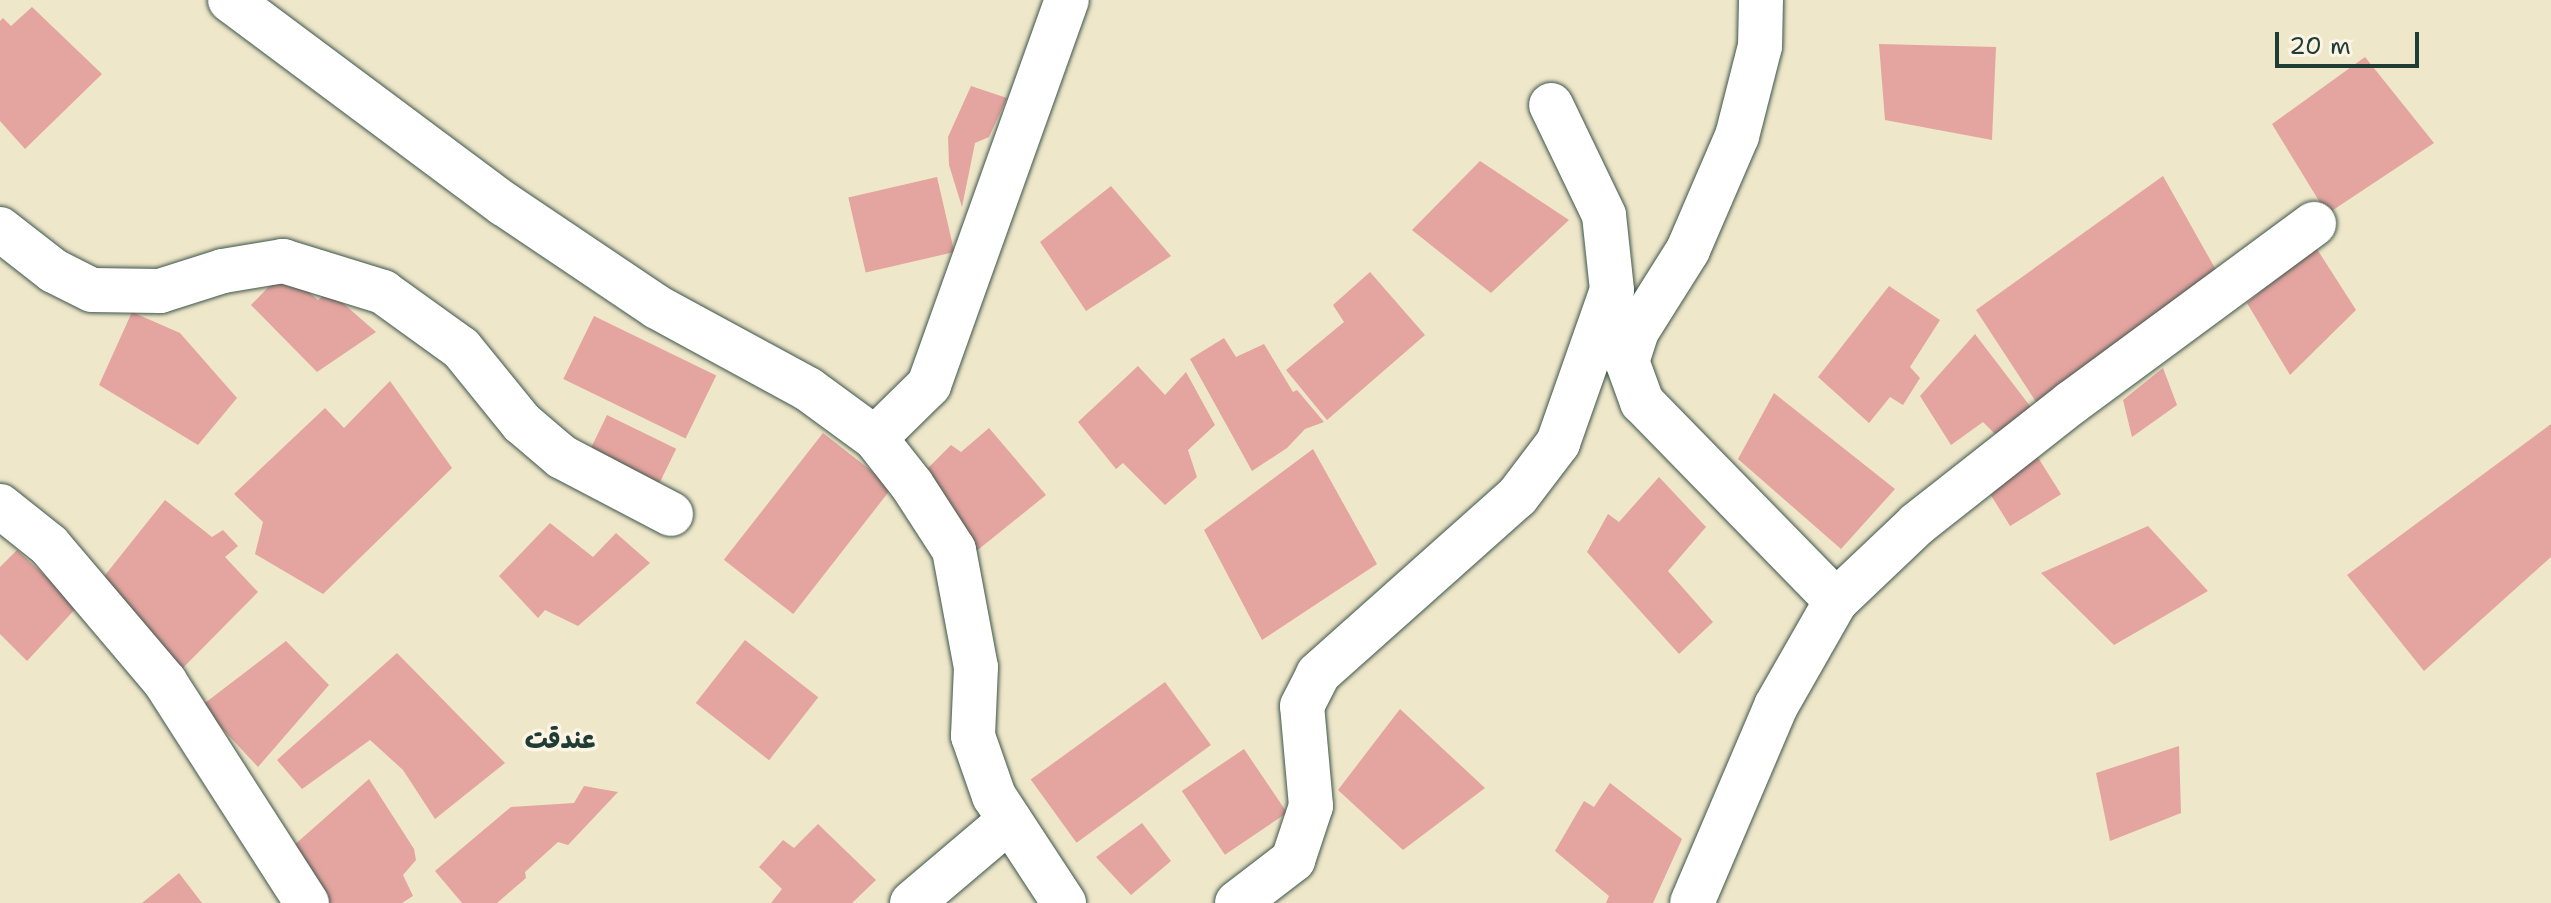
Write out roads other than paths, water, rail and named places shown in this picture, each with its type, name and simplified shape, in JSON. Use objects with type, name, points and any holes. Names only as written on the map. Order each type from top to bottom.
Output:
[{"type":"street","points":[[230,0],[504,204],[657,307],[808,389],[875,438],[912,485],[954,550],[976,667],[973,736],[994,796],[1064,903]]},
{"type":"street","points":[[875,438],[929,385],[1067,0]]},
{"type":"street","points":[[1761,0],[1760,46],[1737,136],[1688,250],[1637,331],[1627,361],[1642,402],[1836,601]]},
{"type":"street","points":[[1237,903],[1293,860],[1311,806],[1302,706],[1318,674],[1517,497],[1558,443],[1612,290],[1604,215],[1551,105]]},
{"type":"street","points":[[1692,903],[1776,706],[1836,601],[1929,515],[2071,403],[2314,224]]},
{"type":"street","points":[[0,229],[54,271],[92,290],[160,291],[223,271],[283,261],[383,292],[461,348],[522,423],[562,457],[671,514]]},
{"type":"street","points":[[0,506],[49,545],[165,682],[307,903]]},
{"type":"street","points":[[912,903],[1010,820]]},
{"type":"district","name":"عندقت","points":[[560,739]]}]
